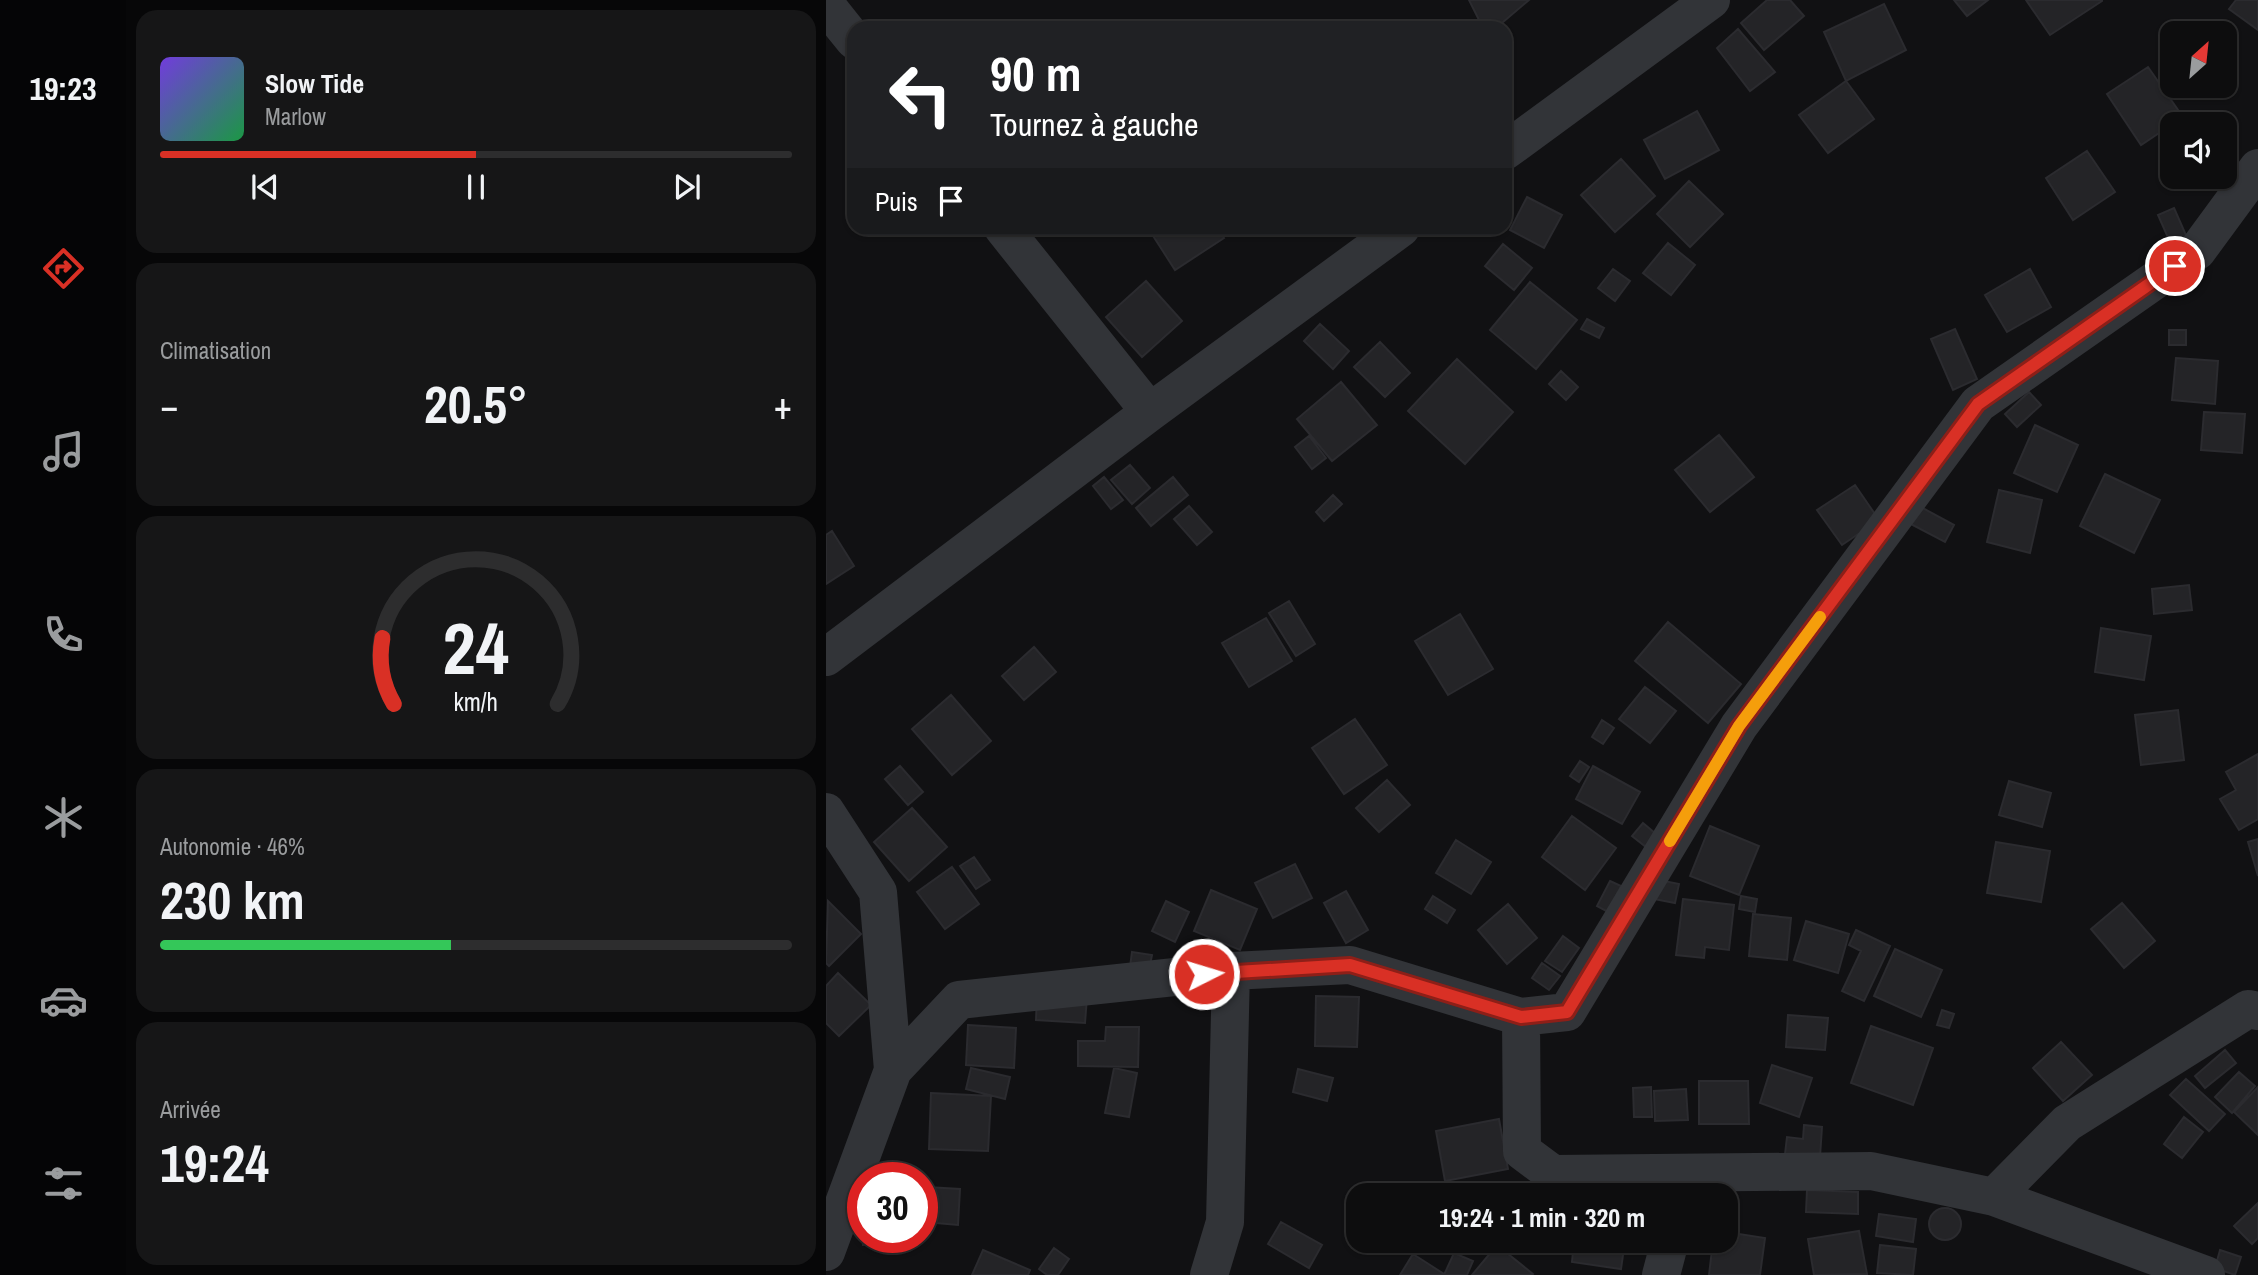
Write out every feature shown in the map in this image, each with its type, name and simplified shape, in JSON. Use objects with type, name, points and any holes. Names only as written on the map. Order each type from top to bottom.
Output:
[{"type":"street","points":[[1512,146],[1711,0]]},
{"type":"street","points":[[826,1252],[893,1070],[959,999],[1231,971],[1350,965],[1521,1017],[1567,1012],[1739,726],[1978,404],[2197,251],[2258,168]]},
{"type":"street","points":[[1009,235],[1150,412]]},
{"type":"street","points":[[826,657],[1150,412],[1391,235]]},
{"type":"street","points":[[826,812],[878,892],[893,1070]]},
{"type":"street","points":[[1209,1275],[1224,1222],[1231,971]]},
{"type":"street","points":[[1994,1197],[2067,1123],[2248,1009],[2258,1011]]},
{"type":"street","points":[[1521,1017],[1521,1151],[1553,1174],[1672,1183]]},
{"type":"street","points":[[1699,1183],[1871,1171],[1994,1197],[2206,1275]]},
{"type":"street","points":[[1661,1275],[1667,1253]]},
{"type":"building","points":[[1469,0],[1529,0],[1504,21],[1480,21]]},
{"type":"building","points":[[1767,0],[1790,0],[1804,16],[1764,50],[1741,23]]},
{"type":"building","points":[[1954,0],[1988,0],[1967,16]]},
{"type":"building","points":[[2026,0],[2102,0],[2102,1],[2050,35]]},
{"type":"building","points":[[2236,0],[2258,0],[2258,30],[2229,9]]},
{"type":"building","points":[[1884,4],[1906,50],[1846,81],[1824,32]]},
{"type":"building","points":[[1738,29],[1775,72],[1750,91],[1717,48]]},
{"type":"building","points":[[2148,67],[2160,84],[2160,98],[2170,98],[2180,112],[2160,112],[2160,132],[2141,145],[2107,94]]},
{"type":"building","points":[[1846,81],[1874,119],[1828,153],[1799,115]]},
{"type":"building","points":[[1697,111],[1719,150],[1665,179],[1644,140]]},
{"type":"building","points":[[2087,151],[2115,192],[2073,220],[2046,178]]},
{"type":"building","points":[[1621,159],[1655,196],[1615,232],[1581,195]]},
{"type":"building","points":[[1689,181],[1723,214],[1690,247],[1657,214]]},
{"type":"building","points":[[1527,197],[1562,215],[1544,248],[1512,231]]},
{"type":"building","points":[[2174,208],[2189,242],[2173,249],[2158,215]]},
{"type":"building","points":[[1152,235],[1222,235],[1224,238],[1175,270]]},
{"type":"building","points":[[1668,243],[1695,265],[1671,295],[1643,273]]},
{"type":"building","points":[[1503,244],[1532,268],[1514,290],[1485,266]]},
{"type":"building","points":[[1613,269],[1630,281],[1615,301],[1598,288]]},
{"type":"building","points":[[2030,269],[2051,307],[2007,332],[1985,295]]},
{"type":"building","points":[[1146,281],[1182,321],[1142,357],[1106,317]]},
{"type":"building","points":[[1530,282],[1577,320],[1536,369],[1490,330]]},
{"type":"building","points":[[1587,319],[1604,328],[1599,338],[1581,329]]},
{"type":"building","points":[[1320,324],[1349,351],[1333,369],[1304,341]]},
{"type":"building","points":[[1955,329],[1977,379],[1953,390],[1931,339]]},
{"type":"building","points":[[2169,330],[2186,330],[2186,345],[2169,345]]},
{"type":"building","points":[[1380,342],[1410,373],[1385,397],[1354,367]]},
{"type":"building","points":[[2176,358],[2218,361],[2215,404],[2172,400]]},
{"type":"building","points":[[1457,359],[1513,412],[1465,464],[1408,411]]},
{"type":"building","points":[[1561,371],[1578,387],[1566,400],[1549,384]]},
{"type":"building","points":[[1341,382],[1377,425],[1332,461],[1297,419]]},
{"type":"building","points":[[2029,392],[2041,405],[2017,427],[2005,414]]},
{"type":"building","points":[[2204,412],[2245,414],[2242,453],[2201,450]]},
{"type":"building","points":[[2035,425],[2078,445],[2057,492],[2014,473]]},
{"type":"building","points":[[1719,435],[1754,477],[1710,512],[1675,470]]},
{"type":"building","points":[[1309,436],[1326,458],[1312,469],[1295,447]]},
{"type":"building","points":[[1130,465],[1150,488],[1132,504],[1111,480]]},
{"type":"building","points":[[2105,474],[2160,500],[2134,553],[2080,526]]},
{"type":"building","points":[[1104,477],[1123,500],[1111,509],[1093,486]]},
{"type":"building","points":[[1173,477],[1188,495],[1151,526],[1136,508]]},
{"type":"building","points":[[1855,485],[1879,520],[1842,545],[1817,510]]},
{"type":"building","points":[[1999,490],[2042,500],[2030,553],[1987,542]]},
{"type":"building","points":[[1333,495],[1342,504],[1324,521],[1316,512]]},
{"type":"building","points":[[1189,506],[1212,532],[1197,545],[1174,519]]},
{"type":"building","points":[[1919,506],[1954,525],[1945,542],[1909,523]]},
{"type":"building","points":[[832,531],[854,566],[826,584],[826,535]]},
{"type":"building","points":[[2189,585],[2192,610],[2154,614],[2152,589]]},
{"type":"building","points":[[1289,601],[1315,644],[1296,656],[1269,613]]},
{"type":"building","points":[[1460,614],[1493,669],[1448,695],[1415,641]]},
{"type":"building","points":[[1266,618],[1292,661],[1249,687],[1222,643]]},
{"type":"building","points":[[1668,622],[1741,684],[1708,723],[1635,661]]},
{"type":"building","points":[[2101,628],[2151,636],[2144,680],[2095,672]]},
{"type":"building","points":[[1034,647],[1056,672],[1024,700],[1002,676]]},
{"type":"building","points":[[1645,687],[1676,711],[1650,743],[1619,719]]},
{"type":"building","points":[[951,695],[991,741],[952,775],[912,729]]},
{"type":"building","points":[[2178,710],[2184,760],[2141,765],[2135,715]]},
{"type":"building","points":[[1355,719],[1387,765],[1344,794],[1312,748]]},
{"type":"building","points":[[1602,720],[1614,728],[1603,744],[1592,737]]},
{"type":"building","points":[[2258,754],[2258,819],[2239,830],[2220,799],[2236,790],[2226,772]]},
{"type":"building","points":[[1580,761],[1589,767],[1579,782],[1570,776]]},
{"type":"building","points":[[900,766],[923,792],[908,805],[885,779]]},
{"type":"building","points":[[1593,766],[1640,792],[1622,824],[1576,799]]},
{"type":"building","points":[[1387,780],[1410,805],[1379,832],[1356,808]]},
{"type":"building","points":[[2009,781],[2051,793],[2042,827],[1999,815]]},
{"type":"building","points":[[912,808],[947,847],[909,881],[874,842]]},
{"type":"building","points":[[1572,816],[1616,848],[1585,890],[1542,857]]},
{"type":"building","points":[[1643,823],[1656,834],[1646,847],[1632,836]]},
{"type":"building","points":[[1710,826],[1759,846],[1739,895],[1690,876]]},
{"type":"building","points":[[2258,839],[2258,876],[2248,842]]},
{"type":"building","points":[[1456,840],[1491,862],[1471,894],[1436,873]]},
{"type":"building","points":[[1996,842],[2050,851],[2041,902],[1987,893]]},
{"type":"building","points":[[974,857],[990,880],[976,889],[960,866]]},
{"type":"building","points":[[1295,864],[1312,898],[1273,918],[1255,883]]},
{"type":"building","points":[[952,867],[979,904],[945,929],[917,892]]},
{"type":"building","points":[[1659,880],[1679,884],[1675,903],[1654,899]]},
{"type":"building","points":[[1610,881],[1621,886],[1608,912],[1597,906]]},
{"type":"building","points":[[1211,890],[1257,909],[1240,950],[1194,931]]},
{"type":"building","points":[[1346,891],[1368,930],[1346,943],[1324,903]]},
{"type":"building","points":[[1433,896],[1455,910],[1447,923],[1425,909]]},
{"type":"building","points":[[1741,896],[1757,899],[1755,912],[1739,909]]},
{"type":"building","points":[[1683,899],[1734,905],[1729,950],[1705,947],[1704,958],[1676,955]]},
{"type":"building","points":[[828,901],[861,934],[829,966],[826,963]]},
{"type":"building","points":[[1166,901],[1189,912],[1175,942],[1152,931]]},
{"type":"building","points":[[2122,903],[2155,941],[2124,968],[2091,929]]},
{"type":"building","points":[[1508,904],[1537,938],[1507,964],[1478,930]]},
{"type":"building","points":[[1753,914],[1791,918],[1787,960],[1749,956]]},
{"type":"building","points":[[1806,921],[1849,934],[1838,973],[1794,960]]},
{"type":"building","points":[[1856,930],[1890,946],[1864,1001],[1842,991],[1861,951],[1849,945]]},
{"type":"building","points":[[1563,936],[1579,948],[1562,972],[1545,961]]},
{"type":"building","points":[[1895,949],[1942,970],[1921,1017],[1874,996]]},
{"type":"building","points":[[1132,952],[1152,955],[1149,970],[1130,967]]},
{"type":"building","points":[[1542,963],[1560,976],[1549,990],[1532,978]]},
{"type":"building","points":[[838,973],[871,1005],[839,1036],[826,1023],[826,986]]},
{"type":"building","points":[[1037,994],[1087,997],[1085,1023],[1036,1020]]},
{"type":"building","points":[[1316,996],[1359,997],[1357,1047],[1315,1046]]},
{"type":"building","points":[[1942,1010],[1954,1014],[1949,1028],[1937,1025]]},
{"type":"building","points":[[1788,1015],[1828,1018],[1825,1050],[1786,1047]]},
{"type":"building","points":[[968,1025],[1016,1028],[1014,1068],[966,1065]]},
{"type":"building","points":[[1871,1026],[1933,1048],[1913,1105],[1851,1083]]},
{"type":"building","points":[[1106,1027],[1139,1027],[1138,1067],[1078,1066],[1078,1041],[1105,1041]]},
{"type":"building","points":[[2061,1042],[2092,1075],[2063,1101],[2033,1068]]},
{"type":"building","points":[[2225,1050],[2236,1063],[2205,1088],[2195,1076]]},
{"type":"building","points":[[1772,1065],[1812,1078],[1799,1117],[1760,1103]]},
{"type":"building","points":[[971,1068],[1010,1077],[1005,1099],[966,1089]]},
{"type":"building","points":[[1114,1068],[1137,1073],[1129,1117],[1105,1113]]},
{"type":"building","points":[[1298,1069],[1333,1078],[1327,1101],[1293,1092]]},
{"type":"building","points":[[2239,1072],[2255,1086],[2232,1113],[2215,1097]]},
{"type":"building","points":[[2186,1079],[2225,1114],[2209,1131],[2170,1095]]},
{"type":"building","points":[[1699,1081],[1748,1081],[1749,1124],[1699,1124]]},
{"type":"building","points":[[1651,1087],[1652,1117],[1634,1117],[1633,1088]]},
{"type":"building","points":[[2258,1087],[2258,1135],[2234,1112]]},
{"type":"building","points":[[1686,1089],[1688,1120],[1655,1121],[1654,1091]]},
{"type":"building","points":[[931,1093],[991,1096],[988,1151],[929,1149]]},
{"type":"building","points":[[2184,1117],[2203,1132],[2182,1158],[2164,1144]]},
{"type":"building","points":[[1499,1119],[1508,1169],[1445,1181],[1436,1131]]},
{"type":"building","points":[[1804,1125],[1822,1127],[1820,1157],[1785,1154],[1787,1137],[1803,1139]]},
{"type":"building","points":[[938,1188],[960,1189],[958,1225],[938,1223]]},
{"type":"building","points":[[1807,1190],[1858,1192],[1858,1214],[1806,1212]]},
{"type":"building","points":[[2258,1203],[2258,1238],[2252,1244],[2234,1226]]},
{"type":"building","points":[[1945,1208],[1956,1213],[1961,1224],[1956,1235],[1945,1240],[1934,1235],[1929,1224],[1934,1213]]},
{"type":"building","points":[[1879,1214],[1916,1219],[1913,1242],[1876,1236]]},
{"type":"building","points":[[1281,1222],[1322,1245],[1309,1268],[1268,1244]]},
{"type":"building","points":[[1859,1231],[1867,1274],[1814,1275],[1808,1239]]},
{"type":"building","points":[[1738,1234],[1765,1238],[1760,1275],[1709,1275],[1712,1253],[1738,1253]]},
{"type":"building","points":[[1880,1245],[1916,1249],[1913,1275],[1877,1273]]},
{"type":"building","points":[[1054,1248],[1069,1259],[1058,1275],[1047,1275],[1039,1269]]},
{"type":"building","points":[[983,1250],[1030,1270],[1028,1275],[972,1275]]},
{"type":"building","points":[[2220,1250],[2241,1257],[2235,1275],[2215,1268]]},
{"type":"building","points":[[1454,1253],[1473,1261],[1467,1275],[1444,1275]]},
{"type":"building","points":[[1490,1253],[1507,1253],[1533,1274],[1532,1275],[1472,1275]]},
{"type":"building","points":[[1573,1253],[1623,1253],[1621,1269],[1572,1262]]},
{"type":"building","points":[[1413,1254],[1444,1274],[1400,1275]]},
{"type":"slow traffic","points":[[1670,841],[1739,726],[1820,617]]},
{"type":"route","points":[[1204,974],[1350,965],[1521,1017],[1567,1012],[1739,726],[1978,404],[2175,266]]}]
